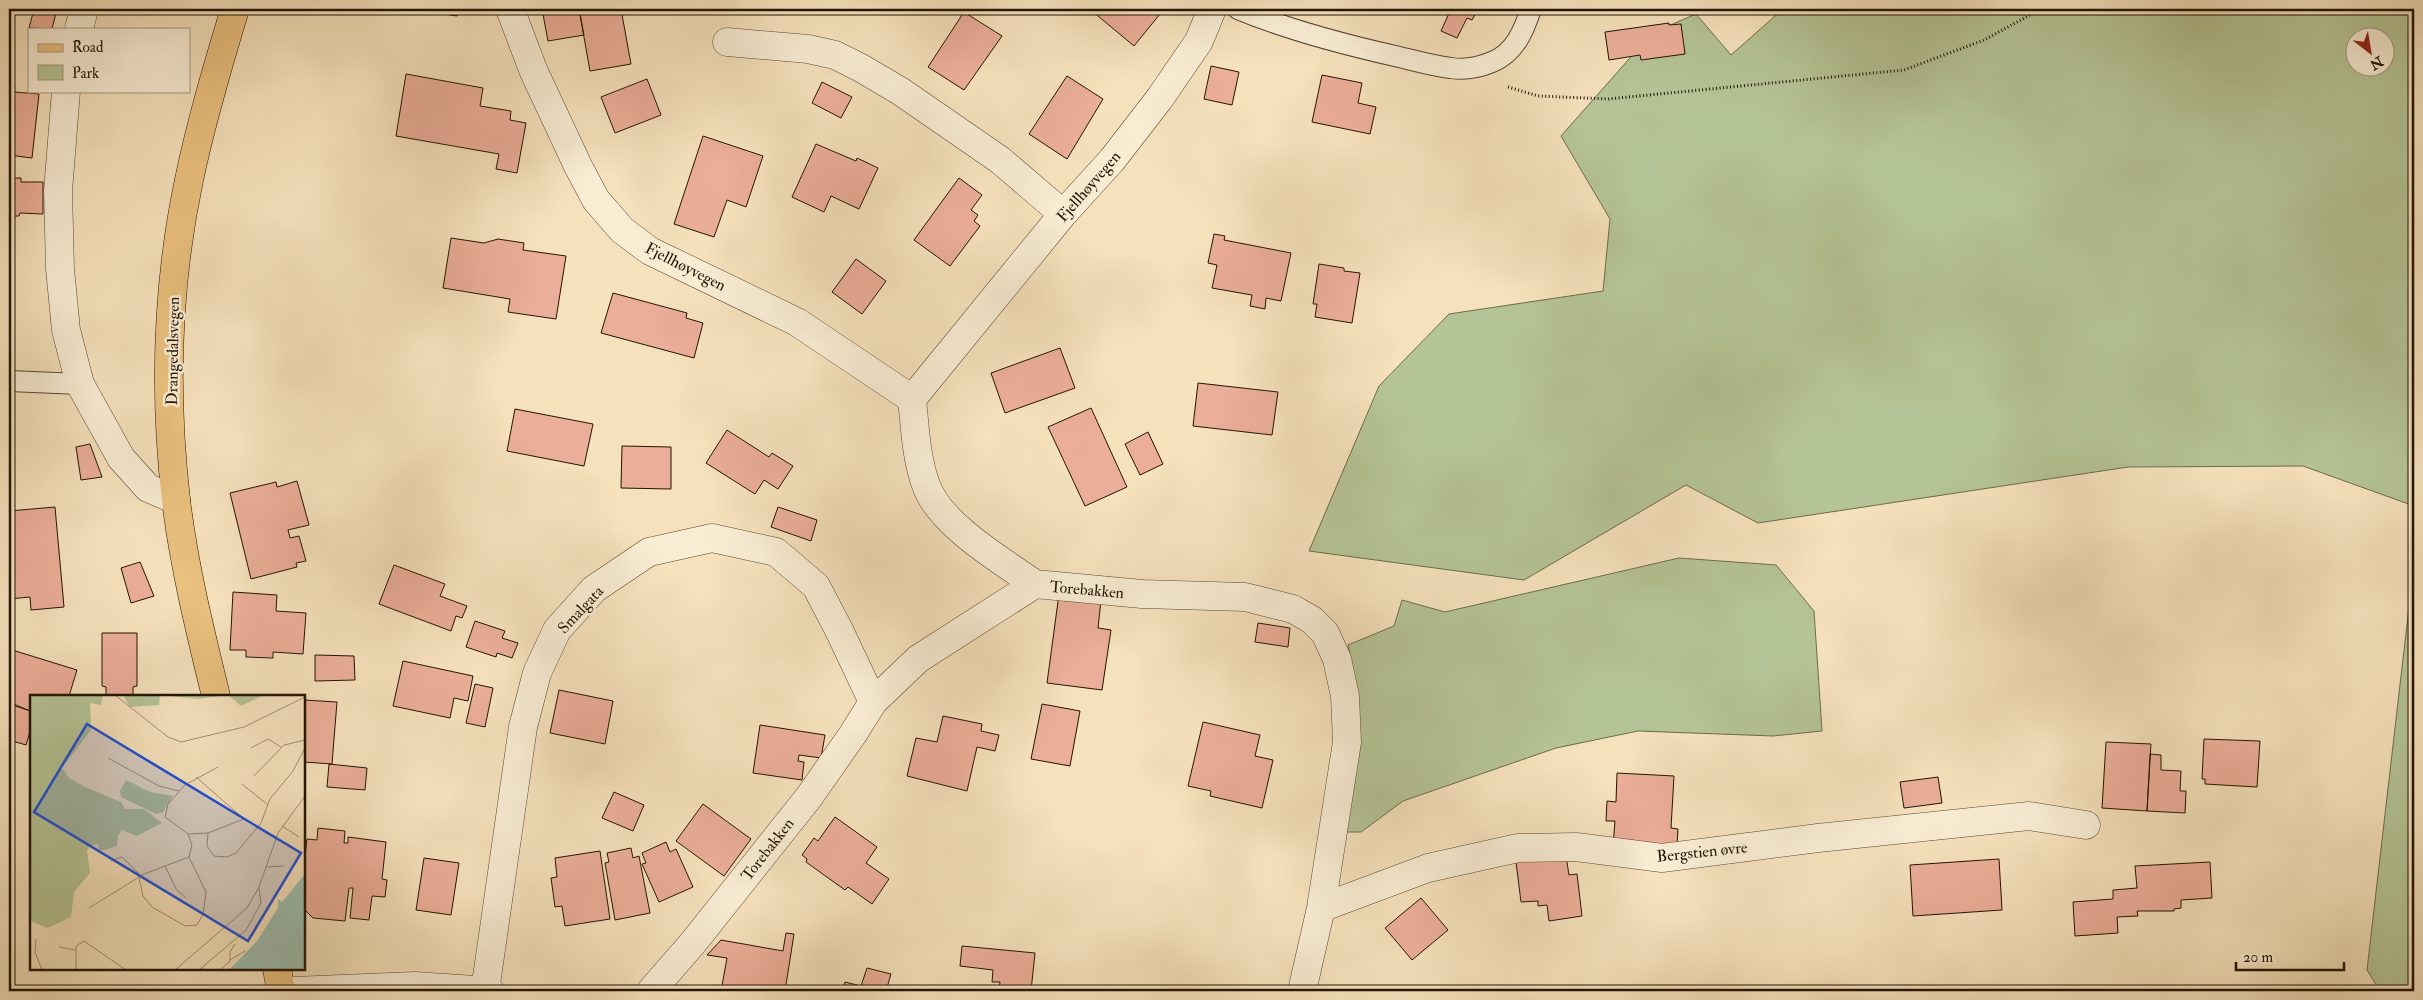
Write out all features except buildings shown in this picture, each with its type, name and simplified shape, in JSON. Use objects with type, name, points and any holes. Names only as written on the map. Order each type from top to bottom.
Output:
[{"type":"main road","name":"Drangedalsvegen","points":[[216,695],[192,598],[176,500],[169,361],[175,268],[188,180],[236,9]]},
{"type":"main road","points":[[277,970],[281,991]]},
{"type":"street","points":[[79,28],[84,9]]},
{"type":"street","name":"Fjellhøyvegen","points":[[510,9],[534,72],[578,166],[596,200],[622,230],[650,251],[797,322],[912,399],[1063,214],[1112,160],[1160,98],[1199,41],[1212,9]]},
{"type":"street","points":[[727,42],[808,49],[835,55],[861,68],[900,91],[1000,160],[1063,214]]},
{"type":"street","points":[[66,92],[58,191],[60,269],[66,330],[80,384],[121,458],[148,488],[176,500]]},
{"type":"street","points":[[912,399],[916,446],[926,487],[945,516],[988,552],[1035,584]]},
{"type":"street","name":"Smalgata","points":[[485,991],[523,727],[537,673],[558,630],[594,589],[649,552],[712,538],[776,552],[816,586],[840,630],[873,702]]},
{"type":"street","name":"Torebakken","points":[[651,991],[692,944],[808,797],[853,734],[873,702],[918,659],[1035,584],[1142,594],[1245,597],[1293,609],[1312,620],[1325,633],[1338,659],[1345,696],[1347,742],[1322,908]]},
{"type":"street","name":"Bergstien øvre","points":[[1322,908],[1428,868],[1518,848],[1576,847],[1662,858],[1818,838],[2029,816],[2086,825]]},
{"type":"street","points":[[1302,991],[1322,908]]},
{"type":"street","points":[[293,991],[415,986],[490,991]]},
{"type":"lane","points":[[1238,9],[1261,19],[1348,46],[1452,68],[1472,67],[1493,62],[1507,54],[1518,40],[1531,9]]},
{"type":"lane","points":[[9,381],[80,384]]},
{"type":"path","points":[[1504,85],[1538,96],[1608,99],[1904,70],[1984,40],[2041,9]]},
{"type":"green space","points":[[1783,9],[2414,9],[2414,506],[2303,466],[2128,467],[1758,523],[1686,485],[1524,580],[1309,551],[1379,386],[1449,314],[1603,291],[1610,219],[1561,136],[1652,33],[1696,14],[1731,55]]},
{"type":"green space","points":[[1679,558],[1776,565],[1814,611],[1822,731],[1773,736],[1638,731],[1556,748],[1403,801],[1361,832],[1344,832],[1357,697],[1348,645],[1394,626],[1402,600],[1445,612]]},
{"type":"green space","points":[[2414,564],[2414,991],[2380,991],[2367,970]]}]
